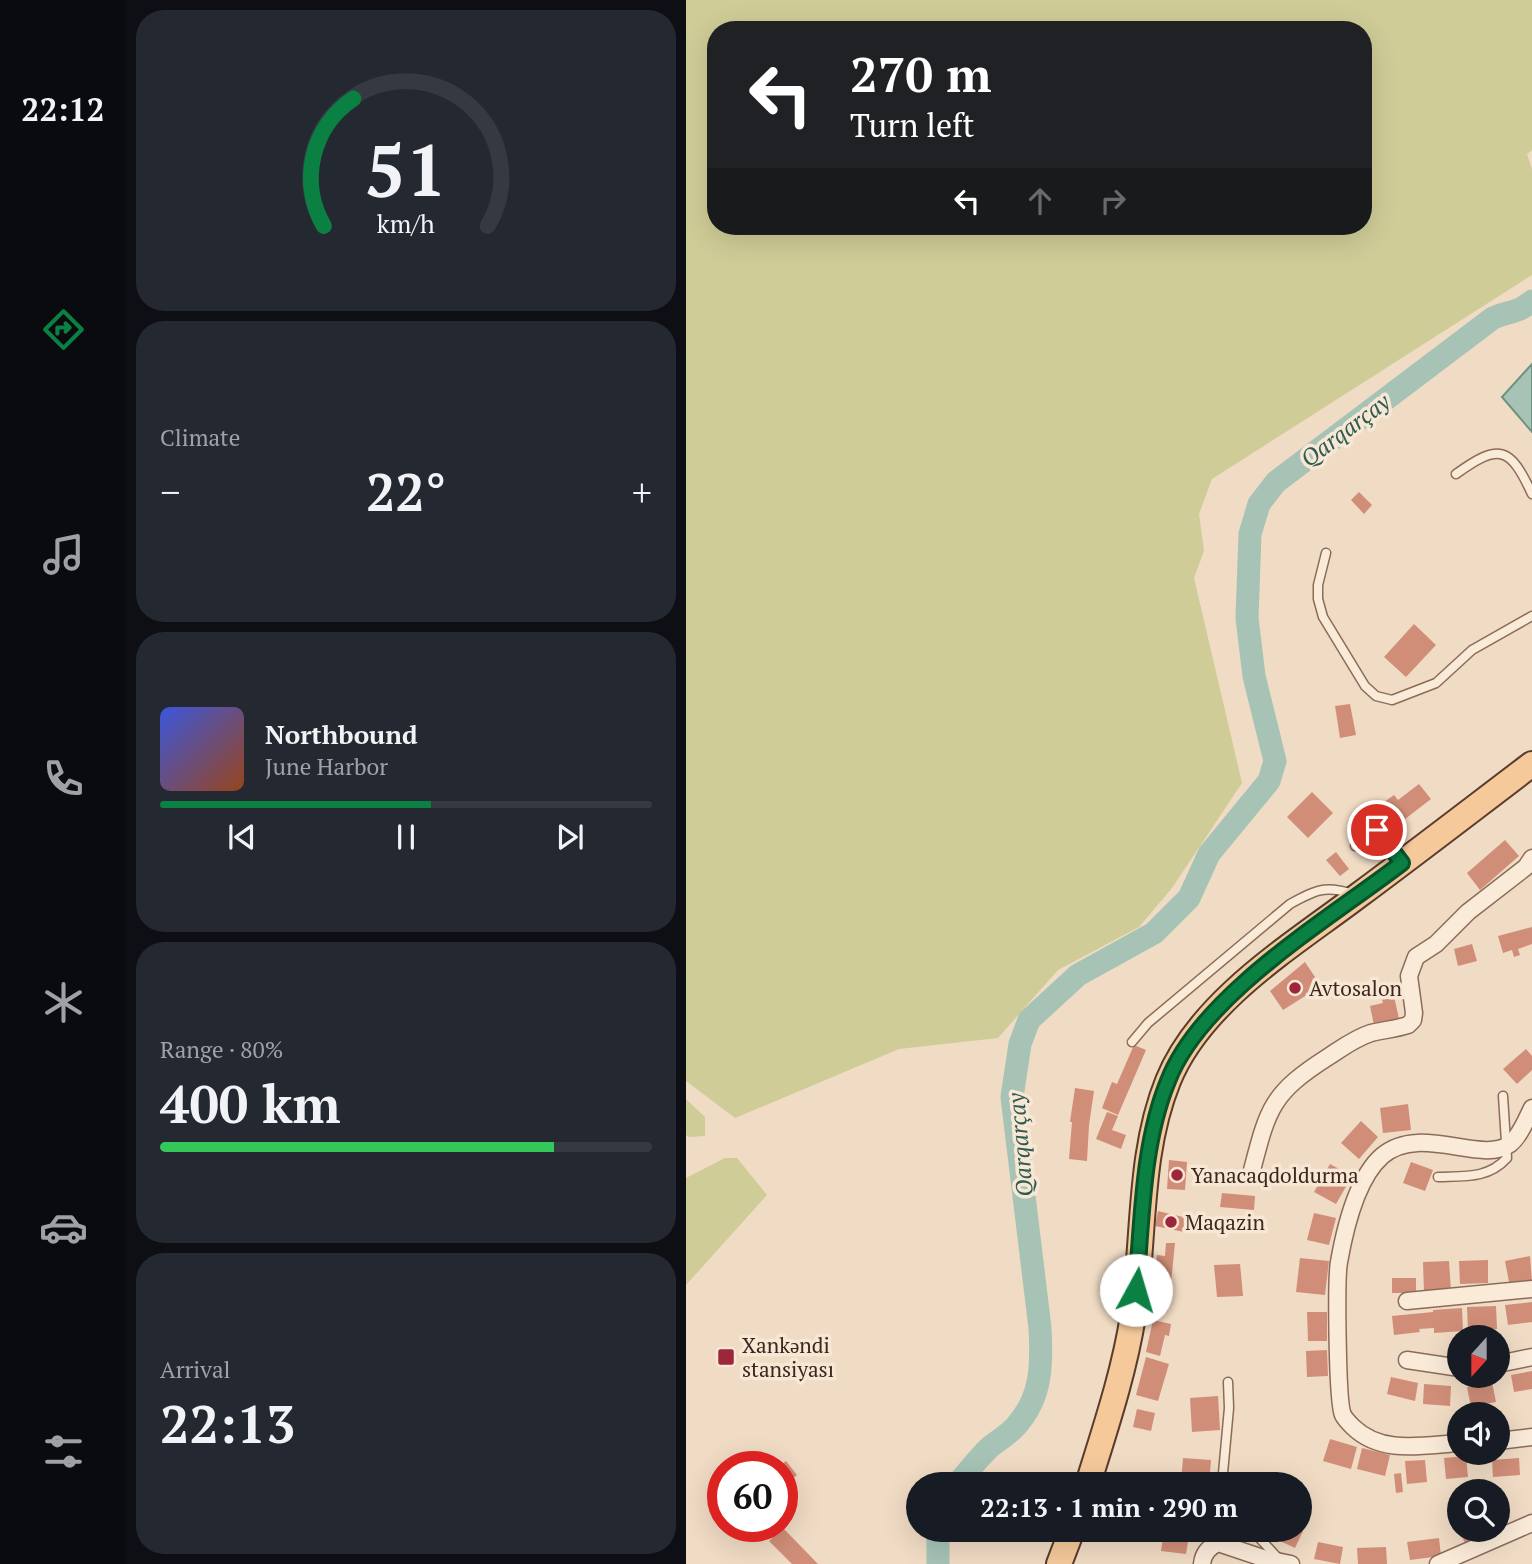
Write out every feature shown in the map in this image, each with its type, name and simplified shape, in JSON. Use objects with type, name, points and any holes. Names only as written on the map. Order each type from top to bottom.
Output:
[{"type":"main road","points":[[1092,1472],[1117,1393],[1133,1316],[1151,1136],[1181,1052],[1197,1030],[1229,998],[1282,951],[1532,764]]},
{"type":"main road","points":[[1059,1564],[1067,1542]]},
{"type":"street","points":[[1251,1174],[1263,1127],[1272,1105],[1285,1088],[1357,1039],[1408,1025],[1413,1020],[1414,1013],[1410,970],[1416,957],[1436,944],[1468,912],[1526,867],[1532,858]]},
{"type":"street","points":[[1447,1444],[1392,1447],[1367,1437],[1354,1428],[1343,1415],[1339,1373],[1338,1264],[1359,1186],[1380,1158],[1393,1147],[1425,1142],[1493,1150],[1507,1146],[1516,1138],[1532,1108]]},
{"type":"street","points":[[1407,1301],[1532,1289]]},
{"type":"street","points":[[1510,1362],[1532,1357]]},
{"type":"street","points":[[1407,1360],[1447,1366]]},
{"type":"street","points":[[1510,1440],[1532,1437]]},
{"type":"street","points":[[1438,1564],[1532,1523]]},
{"type":"street","points":[[1202,1564],[1214,1542]]},
{"type":"street","points":[[1234,1542],[1286,1563]]},
{"type":"lane","points":[[1456,474],[1478,458],[1489,453],[1499,453],[1511,459],[1521,470],[1532,494]]},
{"type":"lane","points":[[1326,553],[1318,585],[1318,599],[1323,617],[1365,686],[1376,696],[1392,700],[1436,683],[1472,650],[1532,616]]},
{"type":"lane","points":[[1355,846],[1377,830],[1402,863]]},
{"type":"lane","points":[[1132,1042],[1148,1023],[1290,904],[1312,892],[1333,888],[1359,896]]},
{"type":"lane","points":[[1438,1177],[1479,1175],[1493,1171],[1507,1158],[1503,1096]]},
{"type":"lane","points":[[1223,1472],[1229,1408],[1228,1382]]},
{"type":"lane","points":[[1264,1542],[1286,1563]]},
{"type":"shaded area","points":[[686,0],[1532,0],[1532,150],[1527,154],[1532,169],[1532,275],[1212,479],[1199,514],[1204,551],[1194,578],[1242,783],[1172,888],[1139,927],[1058,970],[998,1038],[899,1049],[735,1118],[686,1081]]},
{"type":"shaded area","points":[[1532,364],[1532,432],[1502,397]]},
{"type":"shaded area","points":[[686,1099],[705,1117],[705,1136],[686,1135]]},
{"type":"shaded area","points":[[725,1158],[737,1158],[767,1195],[686,1285],[686,1178]]},
{"type":"building","points":[[1359,492],[1372,505],[1364,514],[1351,500]]},
{"type":"building","points":[[1414,624],[1436,645],[1406,677],[1384,657]]},
{"type":"building","points":[[1350,704],[1356,735],[1340,738],[1335,706]]},
{"type":"building","points":[[1419,784],[1431,799],[1396,826],[1380,805],[1394,795],[1398,800]]},
{"type":"building","points":[[1312,792],[1333,813],[1308,838],[1287,817]]},
{"type":"building","points":[[1505,840],[1519,856],[1480,890],[1467,873]]},
{"type":"building","points":[[1336,852],[1349,869],[1340,876],[1326,860]]},
{"type":"building","points":[[1532,927],[1532,944],[1518,949],[1520,955],[1514,957],[1512,950],[1503,953],[1498,936]]},
{"type":"building","points":[[1472,944],[1477,961],[1458,966],[1454,949]]},
{"type":"building","name":"Avtosalon","points":[[1305,962],[1321,986],[1283,1010],[1270,991]]},
{"type":"building","points":[[1394,996],[1399,1019],[1374,1025],[1370,1006],[1383,1003],[1382,999]]},
{"type":"building","points":[[1134,1045],[1146,1050],[1118,1115],[1102,1108],[1112,1082],[1117,1084]]},
{"type":"building","points":[[1526,1049],[1532,1056],[1532,1070],[1517,1084],[1503,1069]]},
{"type":"building","points":[[1075,1088],[1094,1091],[1087,1161],[1069,1159],[1070,1122]]},
{"type":"building","points":[[1408,1104],[1411,1130],[1383,1133],[1380,1108]]},
{"type":"building","points":[[1107,1112],[1118,1116],[1112,1130],[1126,1135],[1121,1149],[1096,1139]]},
{"type":"building","points":[[1361,1121],[1378,1137],[1359,1159],[1341,1143]]},
{"type":"building","name":"Yanacaqdoldurma","points":[[1169,1160],[1187,1162],[1185,1190],[1167,1189]]},
{"type":"building","points":[[1411,1162],[1433,1170],[1425,1191],[1403,1183]]},
{"type":"building","points":[[1330,1164],[1352,1176],[1336,1204],[1314,1192]]},
{"type":"building","points":[[1222,1193],[1255,1196],[1254,1210],[1220,1207]]},
{"type":"building","name":"Maqazin","points":[[1158,1211],[1187,1218],[1184,1232],[1155,1226]]},
{"type":"building","points":[[1314,1213],[1336,1218],[1329,1245],[1307,1240]]},
{"type":"building","points":[[1166,1243],[1175,1243],[1170,1293],[1153,1291],[1157,1255],[1165,1256]]},
{"type":"building","points":[[1530,1256],[1532,1282],[1510,1287],[1505,1261]]},
{"type":"building","points":[[1300,1258],[1329,1261],[1325,1295],[1296,1292]]},
{"type":"building","points":[[1488,1260],[1488,1283],[1460,1284],[1459,1261]]},
{"type":"building","points":[[1449,1261],[1451,1291],[1424,1292],[1423,1262]]},
{"type":"building","points":[[1240,1264],[1243,1296],[1217,1297],[1214,1265]]},
{"type":"building","points":[[1392,1278],[1416,1278],[1416,1293],[1392,1293]]},
{"type":"building","points":[[1532,1302],[1532,1322],[1508,1325],[1505,1305]]},
{"type":"building","points":[[1496,1306],[1497,1325],[1468,1325],[1467,1307]]},
{"type":"building","points":[[1462,1308],[1463,1325],[1447,1325],[1447,1332],[1434,1333],[1434,1328],[1394,1335],[1392,1316]]},
{"type":"building","points":[[1307,1312],[1327,1312],[1327,1341],[1308,1341]]},
{"type":"building","points":[[1153,1320],[1171,1324],[1160,1356],[1146,1352]]},
{"type":"building","points":[[1327,1350],[1328,1376],[1307,1377],[1306,1351]]},
{"type":"building","points":[[1146,1357],[1169,1364],[1158,1401],[1136,1395]]},
{"type":"building","points":[[1532,1371],[1532,1389],[1514,1392],[1511,1375]]},
{"type":"building","points":[[1391,1377],[1418,1383],[1415,1401],[1387,1394]]},
{"type":"building","points":[[1424,1384],[1451,1388],[1450,1402],[1447,1402],[1447,1406],[1423,1404]]},
{"type":"building","points":[[1467,1388],[1493,1388],[1496,1402],[1470,1402]]},
{"type":"building","points":[[1218,1396],[1220,1430],[1192,1432],[1190,1398]]},
{"type":"building","points":[[1137,1409],[1155,1413],[1151,1431],[1133,1427]]},
{"type":"building","points":[[1330,1439],[1357,1447],[1351,1469],[1323,1461]]},
{"type":"building","points":[[1362,1448],[1390,1455],[1385,1476],[1357,1469]]},
{"type":"building","points":[[1183,1458],[1211,1460],[1210,1472],[1182,1472]]},
{"type":"building","points":[[1444,1458],[1447,1458],[1447,1465],[1467,1465],[1468,1477],[1446,1479]]},
{"type":"building","points":[[1519,1458],[1520,1475],[1493,1477],[1492,1465],[1510,1465],[1510,1459]]},
{"type":"building","points":[[1425,1460],[1427,1482],[1407,1484],[1405,1461]]},
{"type":"building","points":[[1401,1473],[1403,1492],[1396,1493],[1394,1474]]},
{"type":"building","points":[[1439,1538],[1441,1556],[1410,1560],[1407,1542]]},
{"type":"building","points":[[770,1542],[797,1542],[818,1564],[792,1564]]},
{"type":"building","points":[[1162,1542],[1188,1542],[1186,1554],[1161,1551]]},
{"type":"building","points":[[1282,1542],[1298,1542],[1295,1548]]},
{"type":"building","points":[[1318,1542],[1343,1547],[1340,1564],[1314,1559]]},
{"type":"building","points":[[1386,1547],[1387,1564],[1358,1564],[1357,1548]]},
{"type":"waterway","name":"Qarqarçay","points":[[968,1472],[1025,1415],[1036,1392],[1040,1368],[1040,1328],[1012,1097],[1020,1044],[1029,1020],[1078,975],[1154,933],[1189,898],[1209,854],[1269,781],[1275,761],[1254,676],[1247,618],[1250,534],[1259,504],[1276,482],[1493,318],[1532,301]]},
{"type":"waterway","name":"Qarqarçay","points":[[938,1542],[938,1564]]},
{"type":"place","name":"Avtosalon","points":[[1295,988]]},
{"type":"place","name":"Yanacaqdoldurma","points":[[1177,1175]]},
{"type":"place","name":"Maqazin","points":[[1171,1222]]},
{"type":"place","name":"Xankəndi stansiyası","points":[[726,1357]]},
{"type":"route","points":[[1136,1290],[1151,1136],[1167,1082],[1181,1052],[1197,1030],[1282,951],[1402,863],[1377,830]]}]
